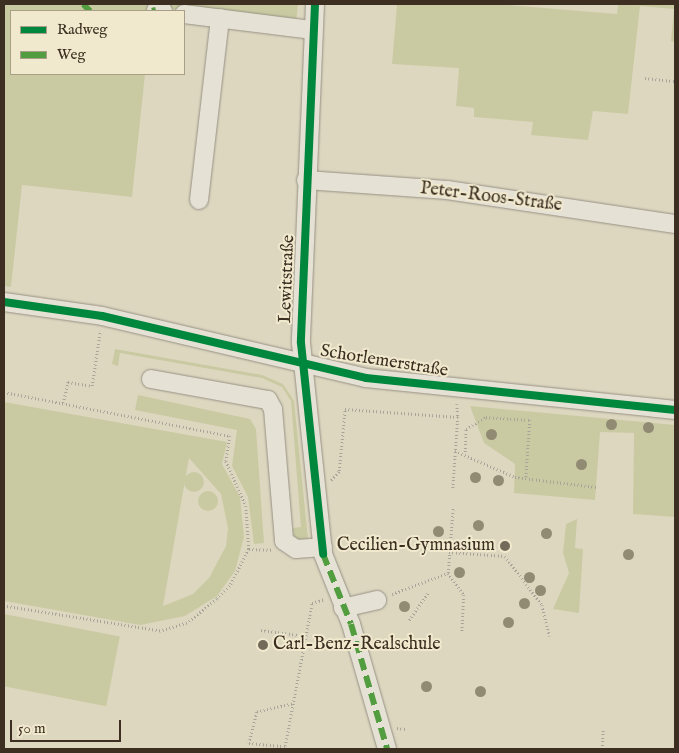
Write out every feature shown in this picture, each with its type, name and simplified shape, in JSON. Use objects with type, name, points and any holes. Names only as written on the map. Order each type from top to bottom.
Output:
[{"type":"street","name":"Lewitstraße","points":[[315,4],[313,30],[318,68],[317,102],[306,180],[301,342],[305,364],[323,550],[387,749]]},
{"type":"street","points":[[185,14],[313,30]]},
{"type":"street","points":[[199,200],[220,18]]},
{"type":"street","name":"Peter-Roos-Straße","points":[[306,180],[447,190],[675,224]]},
{"type":"street","name":"Schorlemerstraße","points":[[4,302],[102,316],[305,364],[410,383],[675,410]]},
{"type":"street","points":[[151,379],[268,400],[273,408],[284,541],[296,549],[323,550]]},
{"type":"street","points":[[340,601],[377,600]]},
{"type":"path","points":[[645,78],[675,80]]},
{"type":"path","points":[[63,403],[68,382],[92,386],[102,316]]},
{"type":"path","points":[[4,392],[230,436],[226,461],[246,506],[249,549],[230,586],[217,599],[187,623],[160,631],[4,606]]},
{"type":"path","points":[[317,496],[339,471],[345,409],[458,417],[453,489]]},
{"type":"path","points":[[465,452],[466,429],[486,417],[530,420],[526,479]]},
{"type":"path","points":[[455,451],[465,452],[526,479],[596,487]]},
{"type":"path","points":[[453,508],[448,573],[464,595],[462,631]]},
{"type":"path","points":[[449,552],[505,556],[542,605],[550,636]]},
{"type":"path","points":[[377,600],[448,573]]},
{"type":"path","points":[[409,620],[428,593]]},
{"type":"path","points":[[292,704],[257,712],[248,743],[285,746],[312,603],[340,601]]},
{"type":"path","points":[[261,630],[306,636]]},
{"type":"path","points":[[602,749],[603,730]]},
{"type":"green space","points":[[4,4],[298,4],[296,23],[153,7],[152,10],[10,10],[10,75],[145,75],[132,197],[22,185],[11,287],[4,286]]},
{"type":"green space","points":[[397,4],[496,4],[617,14],[618,4],[675,4],[675,42],[671,41],[674,9],[640,6],[628,114],[593,111],[588,140],[531,135],[533,122],[474,117],[474,108],[456,106],[459,68],[392,64]]},
{"type":"green space","points":[[115,349],[262,375],[283,384],[294,401],[308,539],[295,543],[293,528],[301,527],[291,401],[282,387],[262,378],[120,353],[118,366],[112,364]]},
{"type":"green space","points":[[138,395],[250,419],[256,429],[264,543],[254,544],[248,497],[232,466],[237,430],[135,410]]},
{"type":"green space","points":[[4,402],[227,442],[222,464],[240,497],[244,537],[235,571],[217,596],[185,616],[140,625],[4,601]],"holes":[[[189,458],[221,494],[228,528],[226,546],[209,578],[193,594],[163,606]]]},
{"type":"green space","points":[[470,406],[675,425],[675,517],[633,514],[634,433],[600,432],[595,500],[514,493],[515,464],[484,443]]},
{"type":"green space","points":[[194,472],[201,475],[204,482],[201,489],[194,492],[187,489],[184,482],[187,475]]},
{"type":"green space","points":[[208,491],[215,494],[218,501],[215,508],[208,511],[201,508],[198,501],[201,494]]},
{"type":"green space","points":[[577,519],[575,548],[583,549],[579,613],[553,609],[569,573],[563,553],[566,524]]},
{"type":"green space","points":[[4,614],[120,637],[106,706],[4,686]]},
{"type":"marked path","points":[[83,4],[89,10]]},
{"type":"marked path","points":[[323,554],[351,624],[387,749]]},
{"type":"cycle path","points":[[315,4],[301,343],[323,554]]},
{"type":"cycle path","points":[[4,302],[102,316],[366,378],[675,410]]},
{"type":"place","name":"Cecilien-Gymnasium","points":[[505,546]]},
{"type":"place","name":"Carl-Benz-Realschule","points":[[263,645]]}]
